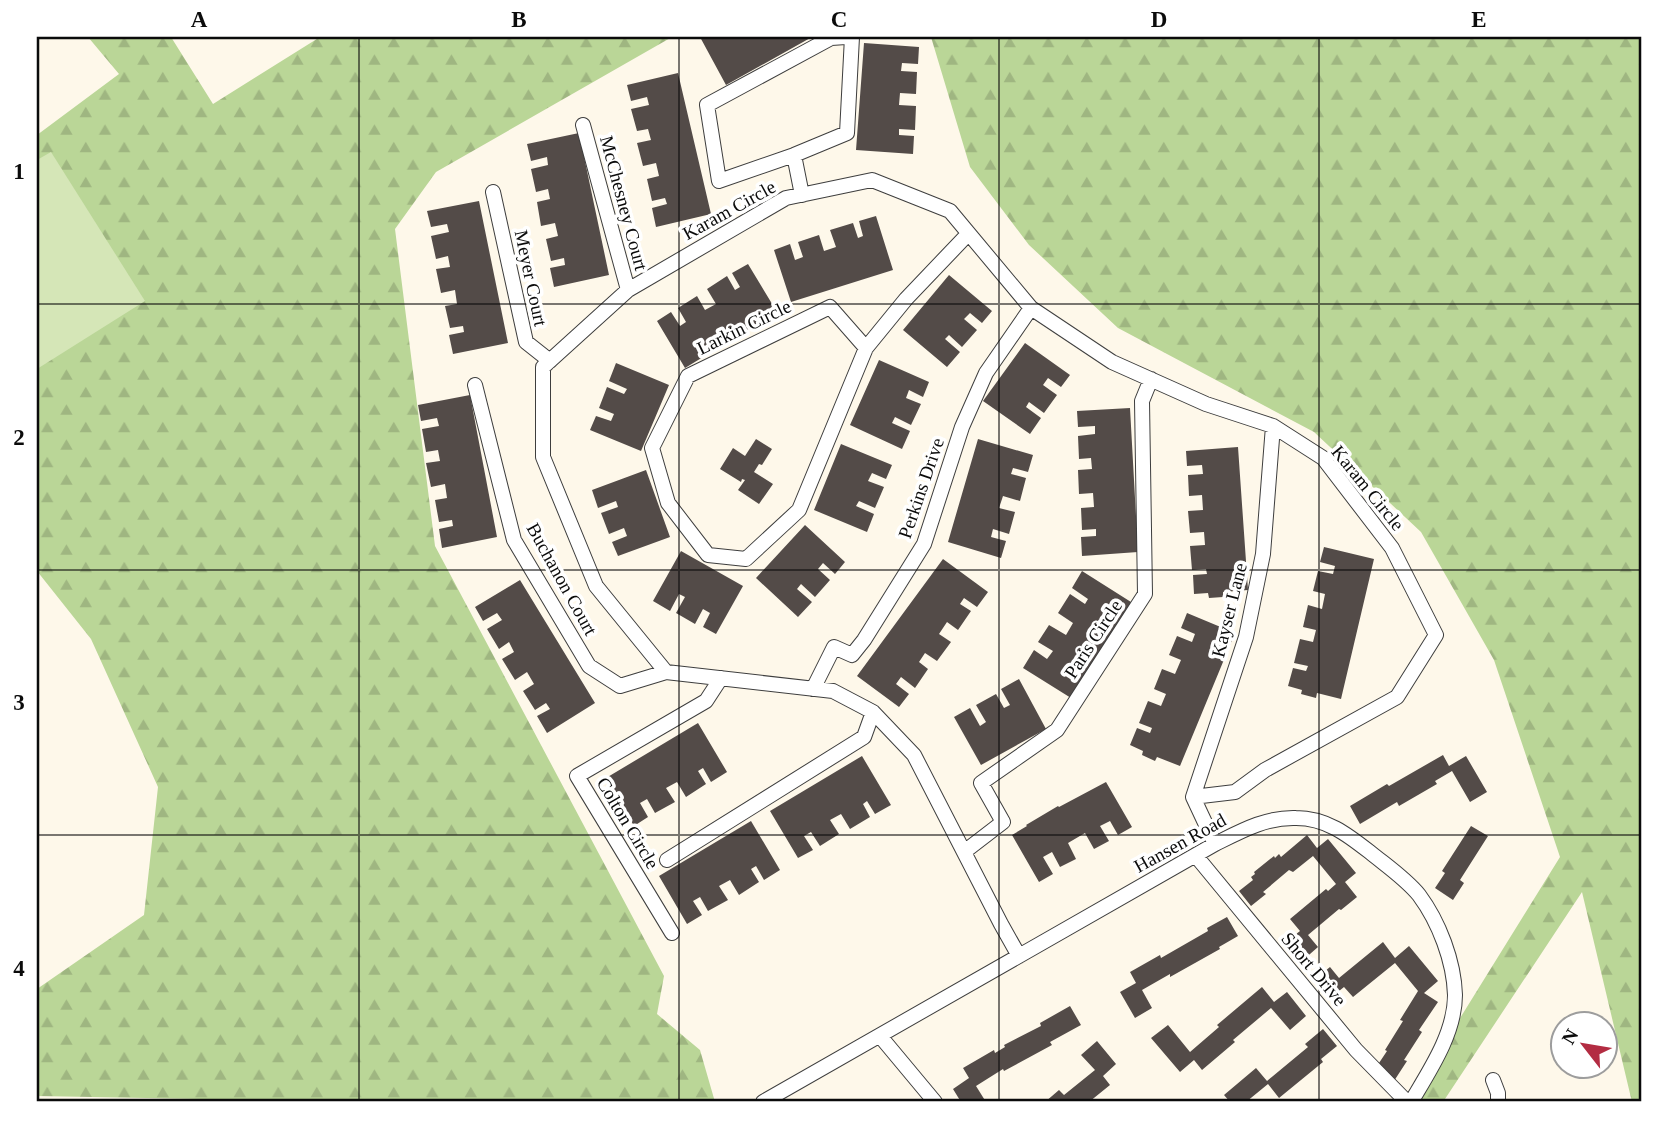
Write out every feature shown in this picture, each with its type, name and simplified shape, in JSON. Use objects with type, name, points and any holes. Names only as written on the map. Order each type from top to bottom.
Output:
[{"type":"street","points":[[846,37],[831,38],[707,105],[719,181],[847,133],[852,37]]},
{"type":"street","name":"McChesney Court","points":[[583,125],[628,290]]},
{"type":"street","points":[[794,155],[802,195]]},
{"type":"street","name":"Karam Circle","points":[[550,361],[628,290],[786,198],[872,180],[950,211],[1031,308],[1112,362],[1206,404],[1273,426],[1323,458],[1392,548],[1436,635],[1396,697],[1265,770],[1235,792],[1193,797]]},
{"type":"street","name":"Meyer Court","points":[[493,192],[526,342],[550,361]]},
{"type":"street","name":"Larkin Circle","points":[[866,348],[830,307],[688,376],[652,449],[668,503],[708,555],[746,559],[799,510],[866,348],[906,299],[968,234]]},
{"type":"street","name":"Perkins Drive","points":[[813,689],[834,647],[852,655],[924,544],[962,427],[986,373],[1031,308]]},
{"type":"street","points":[[550,361],[543,367],[543,457],[596,586],[666,672],[833,691],[873,712],[914,755],[1019,956]]},
{"type":"street","name":"Paris Circle","points":[[964,852],[1003,822],[981,783],[1057,730],[1145,594],[1142,401],[1151,379]]},
{"type":"street","name":"Buchanon Court","points":[[475,385],[514,540],[589,666],[621,686],[666,672]]},
{"type":"street","name":"Kayser Lane","points":[[1193,797],[1246,637],[1263,554],[1273,426]]},
{"type":"street","name":"Colton Circle","points":[[672,933],[577,776],[706,701],[721,678]]},
{"type":"street","name":"Colton Circle","points":[[667,860],[864,737],[873,712]]},
{"type":"street","points":[[1193,797],[1215,844]]},
{"type":"street","name":"Hansen Road","points":[[763,1102],[1215,844],[1270,821],[1295,817],[1321,821],[1347,834],[1405,881],[1428,909],[1443,942],[1455,994],[1452,1020],[1430,1069],[1409,1102]]},
{"type":"street","name":"Short Drive","points":[[1196,856],[1356,1050],[1409,1102]]},
{"type":"street","points":[[880,1036],[935,1102]]},
{"type":"street","points":[[1493,1080],[1498,1093],[1497,1102]]},
{"type":"green space","points":[[88,37],[171,37],[213,104],[320,37],[672,37],[436,172],[395,229],[435,546],[664,976],[657,1014],[700,1050],[715,1102],[375,1102],[37,1096],[37,989],[144,915],[158,787],[91,639],[37,571],[37,135],[119,74]]},
{"type":"green space","points":[[931,37],[1641,37],[1641,1102],[1632,1102],[1618,1043],[1618,1010],[1610,1010],[1582,892],[1443,1102],[1408,1102],[1560,857],[1494,660],[1421,532],[1314,432],[1118,328],[1029,245],[970,167]]},
{"type":"green space","points":[[51,152],[145,301],[37,369],[37,160]]},
{"type":"building","points":[[700,37],[723,39],[812,37],[726,85]]},
{"type":"building","points":[[864,43],[919,47],[918,64],[902,63],[901,71],[917,72],[916,94],[900,93],[899,105],[916,106],[915,130],[899,129],[899,135],[914,136],[913,154],[856,150]]},
{"type":"building","points":[[678,73],[711,214],[656,227],[652,208],[667,204],[665,198],[652,201],[647,179],[659,176],[656,163],[643,166],[637,143],[651,140],[648,129],[637,131],[631,109],[649,105],[647,97],[631,101],[627,85]]},
{"type":"building","points":[[579,133],[609,275],[554,287],[550,268],[565,265],[564,258],[551,261],[546,239],[558,236],[555,223],[541,226],[537,202],[550,199],[548,189],[536,192],[531,169],[548,165],[547,157],[531,161],[527,144]]},
{"type":"building","points":[[479,201],[508,343],[453,354],[449,335],[464,332],[463,326],[450,328],[445,306],[457,304],[455,290],[441,293],[436,269],[450,267],[448,256],[436,259],[431,236],[449,232],[447,224],[431,227],[427,211]]},
{"type":"building","points":[[876,216],[893,270],[791,302],[774,250],[790,244],[795,260],[803,257],[798,242],[819,235],[824,251],[836,247],[830,230],[853,223],[858,238],[863,236],[859,221]]},
{"type":"building","points":[[748,264],[777,312],[685,368],[657,321],[671,312],[680,326],[686,322],[678,308],[697,296],[705,310],[716,304],[707,289],[727,276],[735,290],[740,287],[732,273]]},
{"type":"building","points":[[949,275],[992,311],[982,323],[970,313],[964,319],[977,330],[962,347],[949,335],[945,339],[960,352],[947,367],[903,330]]},
{"type":"building","points":[[1025,343],[1070,375],[1061,387],[1048,378],[1043,385],[1057,395],[1044,413],[1029,402],[1026,407],[1041,418],[1030,434],[983,401]]},
{"type":"building","points":[[879,360],[929,382],[923,397],[909,390],[906,398],[921,404],[911,425],[895,417],[892,423],[910,431],[902,449],[850,425]]},
{"type":"building","points":[[616,363],[669,385],[641,451],[590,430],[596,416],[611,421],[614,414],[599,408],[607,387],[624,394],[627,389],[609,381]]},
{"type":"building","points":[[470,395],[497,537],[442,548],[439,529],[453,526],[452,520],[439,522],[435,500],[447,498],[445,484],[431,487],[426,463],[440,461],[438,450],[426,452],[422,429],[439,426],[437,418],[421,421],[418,405]]},
{"type":"building","points":[[1130,408],[1138,552],[1082,556],[1081,537],[1096,536],[1096,529],[1082,530],[1081,508],[1094,507],[1093,493],[1079,494],[1078,470],[1092,469],[1091,458],[1079,459],[1078,436],[1095,434],[1095,426],[1078,427],[1077,411]]},
{"type":"building","points":[[756,439],[772,449],[754,472],[773,484],[759,504],[738,490],[745,480],[742,479],[741,482],[720,469],[733,448],[745,456]]},
{"type":"building","points":[[978,439],[1033,455],[1028,472],[1013,468],[1011,474],[1026,478],[1020,501],[1003,496],[999,508],[1015,512],[1009,534],[993,529],[991,537],[1006,541],[1001,558],[948,542]]},
{"type":"building","points":[[841,444],[892,465],[886,479],[872,473],[868,481],[884,487],[875,508],[859,501],[856,506],[874,514],[867,532],[814,510]]},
{"type":"building","points":[[1238,447],[1248,590],[1223,592],[1223,597],[1209,598],[1208,593],[1194,594],[1193,575],[1207,574],[1206,569],[1192,570],[1190,546],[1205,545],[1204,532],[1190,533],[1188,511],[1203,510],[1202,495],[1189,496],[1188,475],[1203,474],[1202,465],[1187,466],[1186,451]]},
{"type":"building","points":[[646,470],[670,537],[618,556],[612,542],[627,536],[624,528],[609,534],[601,513],[618,507],[616,501],[598,508],[592,490]]},
{"type":"building","points":[[805,525],[845,562],[835,574],[823,563],[818,569],[830,580],[815,597],[801,584],[797,589],[812,602],[798,617],[756,578]]},
{"type":"building","points":[[1324,547],[1374,559],[1341,699],[1317,693],[1316,698],[1301,694],[1302,690],[1288,686],[1293,668],[1306,671],[1308,666],[1294,663],[1300,639],[1313,642],[1316,630],[1303,627],[1308,605],[1322,609],[1325,594],[1313,591],[1318,571],[1333,574],[1335,566],[1320,562]]},
{"type":"building","points":[[681,551],[743,586],[716,634],[703,627],[710,613],[703,609],[695,624],[676,613],[685,597],[679,594],[670,611],[653,601]]},
{"type":"building","points":[[943,559],[988,592],[977,607],[964,598],[960,604],[971,611],[958,630],[947,622],[939,634],[951,642],[937,661],[925,653],[919,662],[928,669],[915,688],[901,677],[896,684],[909,694],[899,707],[857,676]]},
{"type":"building","points":[[1082,571],[1131,602],[1071,698],[1023,668],[1034,650],[1047,659],[1053,651],[1038,642],[1049,625],[1066,635],[1073,623],[1058,613],[1070,594],[1085,604],[1088,599],[1072,588]]},
{"type":"building","points":[[520,580],[595,703],[547,733],[537,716],[550,709],[546,703],[535,710],[523,691],[534,684],[527,672],[515,680],[502,659],[514,652],[509,642],[499,649],[487,629],[502,620],[497,613],[483,621],[475,607]]},
{"type":"building","points":[[1187,613],[1235,633],[1180,766],[1157,757],[1155,761],[1130,745],[1137,728],[1150,733],[1152,728],[1139,723],[1148,701],[1161,706],[1166,694],[1154,689],[1162,669],[1175,674],[1181,660],[1169,655],[1177,636],[1192,642],[1195,634],[1181,628]]},
{"type":"building","points":[[1019,679],[1046,729],[981,765],[954,717],[970,708],[980,726],[986,722],[976,705],[996,694],[1004,708],[1010,705],[1001,689]]},
{"type":"building","points":[[698,723],[727,772],[711,782],[703,768],[698,771],[706,784],[686,797],[677,782],[666,788],[675,802],[655,813],[647,799],[640,803],[648,817],[634,826],[606,778]]},
{"type":"building","points":[[1443,755],[1449,766],[1466,756],[1487,792],[1470,802],[1452,771],[1435,781],[1437,784],[1399,806],[1397,802],[1360,824],[1350,806]]},
{"type":"building","points":[[862,756],[891,805],[875,814],[867,801],[863,804],[870,817],[850,829],[841,814],[830,820],[839,834],[820,846],[811,832],[804,836],[813,850],[798,858],[770,811]]},
{"type":"building","points":[[1106,782],[1132,827],[1118,835],[1110,821],[1100,826],[1109,841],[1094,849],[1085,833],[1068,843],[1076,859],[1060,867],[1052,852],[1043,857],[1053,874],[1039,882],[1012,835],[1058,806]]},
{"type":"building","points":[[751,821],[780,870],[764,880],[756,866],[751,869],[759,882],[739,895],[730,880],[719,886],[728,900],[708,911],[700,897],[693,901],[702,915],[687,924],[659,876]]},
{"type":"building","points":[[1471,826],[1488,836],[1460,880],[1464,883],[1453,900],[1435,888],[1445,873],[1442,871]]},
{"type":"building","points":[[1307,835],[1317,848],[1328,839],[1356,873],[1345,882],[1357,897],[1308,935],[1318,947],[1302,961],[1286,942],[1300,931],[1290,919],[1336,884],[1313,856],[1293,872],[1289,870],[1251,906],[1239,891],[1253,880],[1251,877],[1254,872],[1274,856],[1275,858],[1279,854],[1281,857]]},
{"type":"building","points":[[1227,917],[1238,936],[1219,947],[1220,949],[1142,990],[1152,1008],[1135,1018],[1120,992],[1136,983],[1130,972],[1160,955],[1161,958]]},
{"type":"building","points":[[1383,942],[1395,958],[1409,946],[1438,981],[1424,993],[1438,1002],[1419,1030],[1422,1032],[1394,1081],[1375,1069],[1418,991],[1395,963],[1353,997],[1344,987],[1329,999],[1314,980],[1330,967],[1339,978]]},
{"type":"building","points":[[1262,987],[1274,1002],[1287,992],[1306,1016],[1290,1030],[1271,1008],[1202,1070],[1194,1060],[1180,1072],[1151,1038],[1168,1025],[1190,1052]]},
{"type":"building","points":[[1070,1006],[1081,1025],[1050,1042],[1052,1045],[1004,1071],[1003,1069],[976,1086],[986,1102],[961,1102],[953,1089],[969,1078],[963,1068],[994,1050],[995,1053]]},
{"type":"building","points":[[1323,1029],[1337,1046],[1321,1059],[1323,1062],[1279,1098],[1268,1084],[1246,1102],[1230,1102],[1224,1095],[1256,1068],[1267,1081],[1308,1047],[1305,1044]]},
{"type":"building","points":[[1097,1041],[1116,1064],[1103,1076],[1110,1085],[1089,1102],[1045,1102],[1059,1090],[1064,1095],[1095,1070],[1081,1055]]}]
